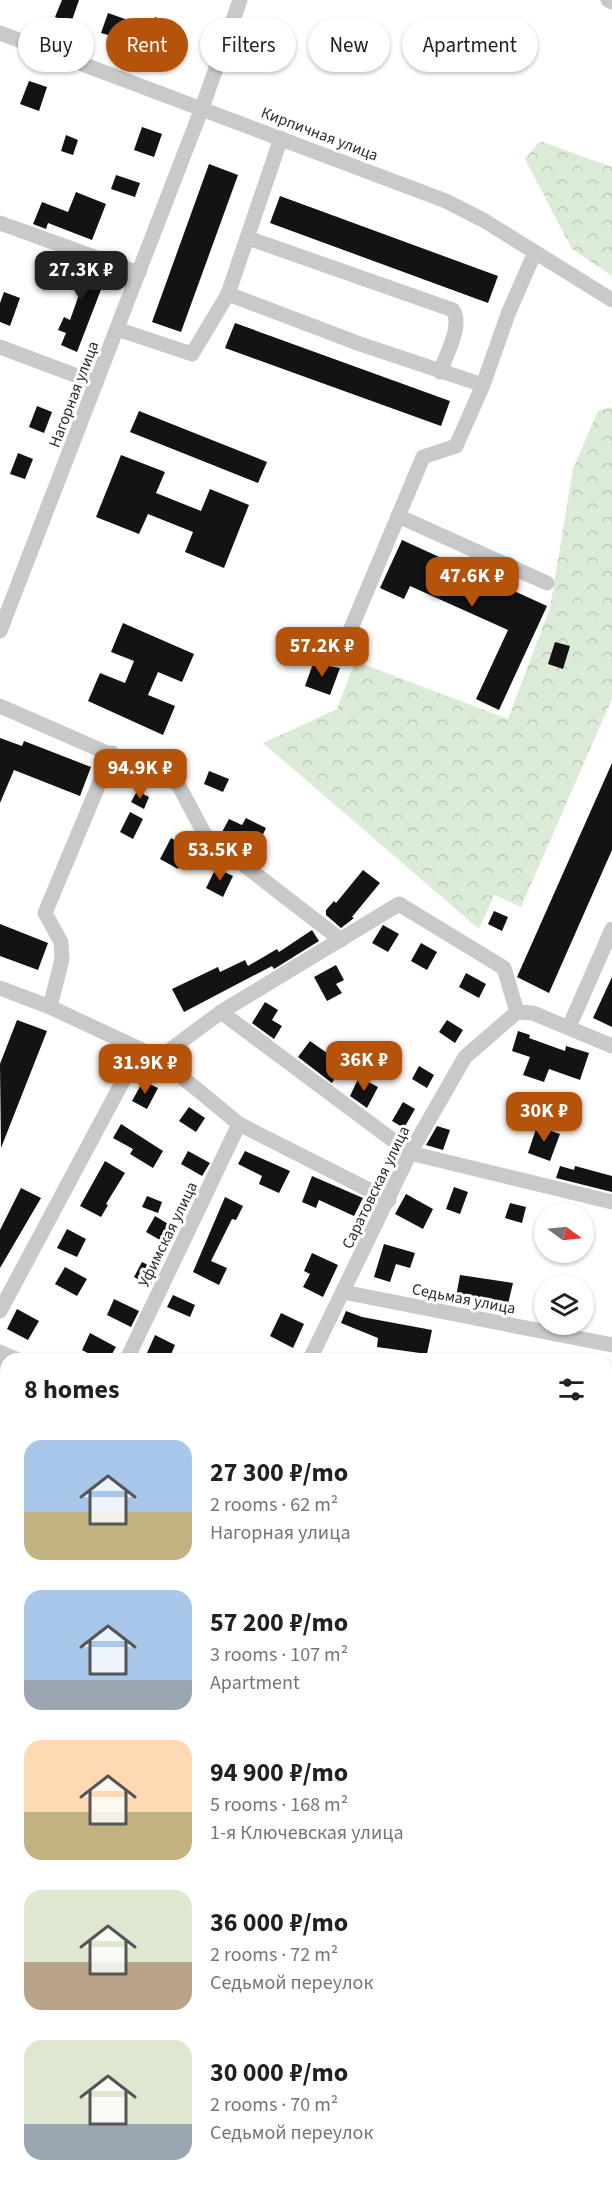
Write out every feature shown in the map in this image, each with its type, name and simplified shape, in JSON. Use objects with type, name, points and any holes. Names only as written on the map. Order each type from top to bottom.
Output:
[{"type":"street","name":"Нагорная улица","points":[[0,631],[202,108],[240,0]]},
{"type":"street","name":"Кирпичная улица","points":[[0,33],[446,201],[485,221],[612,300]]},
{"type":"street","points":[[117,329],[192,354],[228,294],[281,138]]},
{"type":"street","points":[[0,223],[139,273]]},
{"type":"street","points":[[248,238],[453,310],[456,315],[455,327],[440,372]]},
{"type":"street","points":[[327,656],[347,638],[423,458],[456,446],[483,386],[508,314],[535,252]]},
{"type":"street","points":[[228,294],[483,386]]},
{"type":"street","points":[[0,347],[96,383]]},
{"type":"street","points":[[399,516],[547,583]]},
{"type":"street","points":[[0,706],[112,753],[178,784],[205,835],[341,940]]},
{"type":"street","points":[[50,1007],[62,959],[60,942],[45,913],[112,753]]},
{"type":"street","points":[[0,1311],[132,1064],[159,1058],[221,1012],[399,904],[504,968],[517,1012],[533,1013],[612,1046]]},
{"type":"street","points":[[569,1027],[606,963],[612,929]]},
{"type":"street","points":[[0,988],[50,1007],[159,1058],[239,1124],[389,1200]]},
{"type":"street","points":[[221,1012],[410,1153],[612,1202]]},
{"type":"street","name":"Саратовская улица","points":[[313,1353],[410,1153],[465,1057],[517,1012]]},
{"type":"street","name":"Уфимская улица","points":[[130,1353],[239,1124]]},
{"type":"street","name":"Седьмая улица","points":[[343,1292],[612,1345]]},
{"type":"green space","points":[[540,141],[612,167],[612,276],[572,249],[525,159]]},
{"type":"green space","points":[[612,407],[612,699],[521,907],[494,895],[479,929],[263,743],[337,709],[355,661],[508,719],[550,608],[573,469],[598,411]]},
{"type":"building","points":[[62,0],[79,0],[73,18],[55,17]]},
{"type":"building","points":[[108,13],[122,18],[106,18]]},
{"type":"building","points":[[106,19],[106,34],[101,33]]},
{"type":"building","points":[[29,81],[47,87],[39,111],[20,104]]},
{"type":"building","points":[[142,127],[162,134],[154,157],[134,150]]},
{"type":"building","points":[[66,135],[78,140],[73,155],[61,151]]},
{"type":"building","points":[[209,164],[238,175],[181,332],[152,322]]},
{"type":"building","points":[[116,175],[140,183],[135,197],[111,189]]},
{"type":"building","points":[[76,192],[106,204],[92,240],[48,223],[46,229],[33,224],[42,202],[68,212]]},
{"type":"building","points":[[280,196],[498,276],[488,303],[270,223]]},
{"type":"building","points":[[68,261],[107,274],[77,352],[61,345],[66,333],[58,330],[64,317],[70,320],[81,289],[61,282]]},
{"type":"building","points":[[4,292],[20,298],[10,326],[0,322],[0,303]]},
{"type":"building","points":[[235,323],[450,401],[441,426],[225,348]]},
{"type":"building","points":[[37,406],[52,412],[44,433],[29,427]]},
{"type":"building","points":[[139,411],[267,462],[258,483],[130,432]]},
{"type":"building","points":[[18,453],[33,459],[25,479],[10,474]]},
{"type":"building","points":[[121,455],[165,472],[156,493],[201,511],[210,489],[249,505],[224,568],[185,552],[193,532],[148,514],[139,534],[96,517]]},
{"type":"building","points":[[402,540],[547,606],[499,710],[476,699],[508,630],[410,586],[404,599],[380,588]]},
{"type":"building","points":[[123,623],[194,654],[182,682],[158,672],[148,695],[175,706],[163,735],[88,701],[100,673],[125,683],[134,661],[111,652]]},
{"type":"building","points":[[555,642],[570,646],[563,669],[548,664]]},
{"type":"building","points":[[315,658],[323,665],[340,668],[330,695],[305,686]]},
{"type":"building","points":[[0,738],[22,746],[24,741],[91,767],[80,796],[14,770],[0,803]]},
{"type":"building","points":[[612,763],[612,850],[549,993],[517,977]]},
{"type":"building","points":[[209,771],[229,779],[223,792],[204,784]]},
{"type":"building","points":[[137,791],[149,797],[144,809],[131,802]]},
{"type":"building","points":[[130,812],[143,819],[133,839],[120,832]]},
{"type":"building","points":[[246,818],[266,828],[256,849],[222,832],[229,819],[242,825]]},
{"type":"building","points":[[171,838],[190,849],[178,869],[160,859]]},
{"type":"building","points":[[216,868],[233,876],[223,897],[206,888]]},
{"type":"building","points":[[363,870],[380,883],[352,917],[354,918],[341,928],[326,915],[326,910],[334,901],[336,903]]},
{"type":"building","points":[[494,911],[508,917],[502,931],[488,924]]},
{"type":"building","points":[[0,924],[48,943],[38,970],[0,956]]},
{"type":"building","points":[[383,925],[399,934],[388,952],[372,943]]},
{"type":"building","points":[[312,930],[319,941],[274,969],[272,966],[184,1012],[172,989],[218,967],[220,972],[245,960],[248,966],[277,949],[279,952]]},
{"type":"building","points":[[421,943],[437,952],[427,970],[411,961]]},
{"type":"building","points":[[336,965],[344,980],[336,984],[342,993],[327,1001],[314,977]]},
{"type":"building","points":[[466,973],[486,984],[479,998],[459,987]]},
{"type":"building","points":[[612,977],[612,1027],[593,1018]]},
{"type":"building","points":[[265,1002],[278,1010],[272,1020],[282,1026],[274,1039],[252,1023]]},
{"type":"building","points":[[17,1020],[47,1031],[1,1148],[0,1064]]},
{"type":"building","points":[[447,1020],[463,1030],[455,1043],[439,1032]]},
{"type":"building","points":[[518,1031],[530,1035],[529,1038],[565,1051],[566,1046],[589,1053],[580,1080],[549,1069],[544,1082],[523,1075],[530,1057],[512,1051]]},
{"type":"building","points":[[310,1041],[344,1065],[332,1083],[298,1057]]},
{"type":"building","points":[[419,1066],[434,1075],[427,1088],[412,1079]]},
{"type":"building","points":[[359,1077],[378,1087],[367,1108],[350,1096]]},
{"type":"building","points":[[143,1081],[158,1088],[147,1109],[132,1101]]},
{"type":"building","points":[[403,1102],[415,1109],[404,1128],[392,1121]]},
{"type":"building","points":[[189,1107],[205,1118],[196,1132],[179,1121]]},
{"type":"building","points":[[121,1124],[163,1151],[153,1168],[130,1154],[133,1149],[113,1138]]},
{"type":"building","points":[[437,1126],[450,1130],[443,1150],[426,1145]]},
{"type":"building","points":[[537,1126],[560,1134],[550,1161],[528,1153]]},
{"type":"building","points":[[188,1151],[210,1163],[202,1176],[181,1164]]},
{"type":"building","points":[[245,1151],[290,1171],[279,1193],[259,1184],[262,1176],[238,1164]]},
{"type":"building","points":[[105,1161],[125,1173],[106,1204],[108,1205],[101,1217],[80,1206]]},
{"type":"building","points":[[560,1166],[574,1170],[575,1166],[612,1176],[612,1192],[556,1178]]},
{"type":"building","points":[[312,1176],[363,1198],[354,1216],[319,1200],[316,1208],[302,1202]]},
{"type":"building","points":[[454,1187],[468,1192],[460,1214],[446,1209]]},
{"type":"building","points":[[21,1188],[41,1198],[0,1268],[0,1230]]},
{"type":"building","points":[[406,1194],[433,1209],[423,1229],[395,1214]]},
{"type":"building","points":[[147,1196],[162,1202],[158,1213],[142,1207]]},
{"type":"building","points":[[225,1197],[243,1206],[236,1220],[232,1219],[211,1261],[227,1268],[219,1285],[193,1272]]},
{"type":"building","points":[[510,1203],[526,1207],[522,1223],[505,1218]]},
{"type":"building","points":[[155,1216],[175,1228],[167,1244],[146,1232]]},
{"type":"building","points":[[67,1229],[86,1239],[77,1257],[57,1248]]},
{"type":"building","points":[[384,1244],[415,1253],[410,1268],[396,1264],[390,1282],[374,1277]]},
{"type":"building","points":[[312,1253],[338,1265],[323,1297],[303,1287],[310,1274],[304,1271]]},
{"type":"building","points":[[142,1262],[158,1270],[150,1286],[134,1277]]},
{"type":"building","points":[[65,1267],[87,1279],[77,1296],[55,1284]]},
{"type":"building","points":[[460,1275],[513,1283],[508,1304],[474,1296],[473,1300],[456,1297]]},
{"type":"building","points":[[173,1295],[195,1305],[190,1317],[167,1307]]},
{"type":"building","points":[[114,1299],[139,1311],[131,1327],[107,1315]]},
{"type":"building","points":[[17,1309],[39,1321],[28,1340],[7,1329]]},
{"type":"building","points":[[346,1311],[362,1317],[432,1330],[427,1353],[377,1347],[378,1338],[341,1323]]},
{"type":"building","points":[[281,1313],[304,1324],[293,1348],[270,1336]]},
{"type":"building","points":[[90,1333],[116,1347],[112,1353],[88,1353],[82,1350]]},
{"type":"building","points":[[155,1335],[175,1345],[172,1353],[147,1353]]}]
